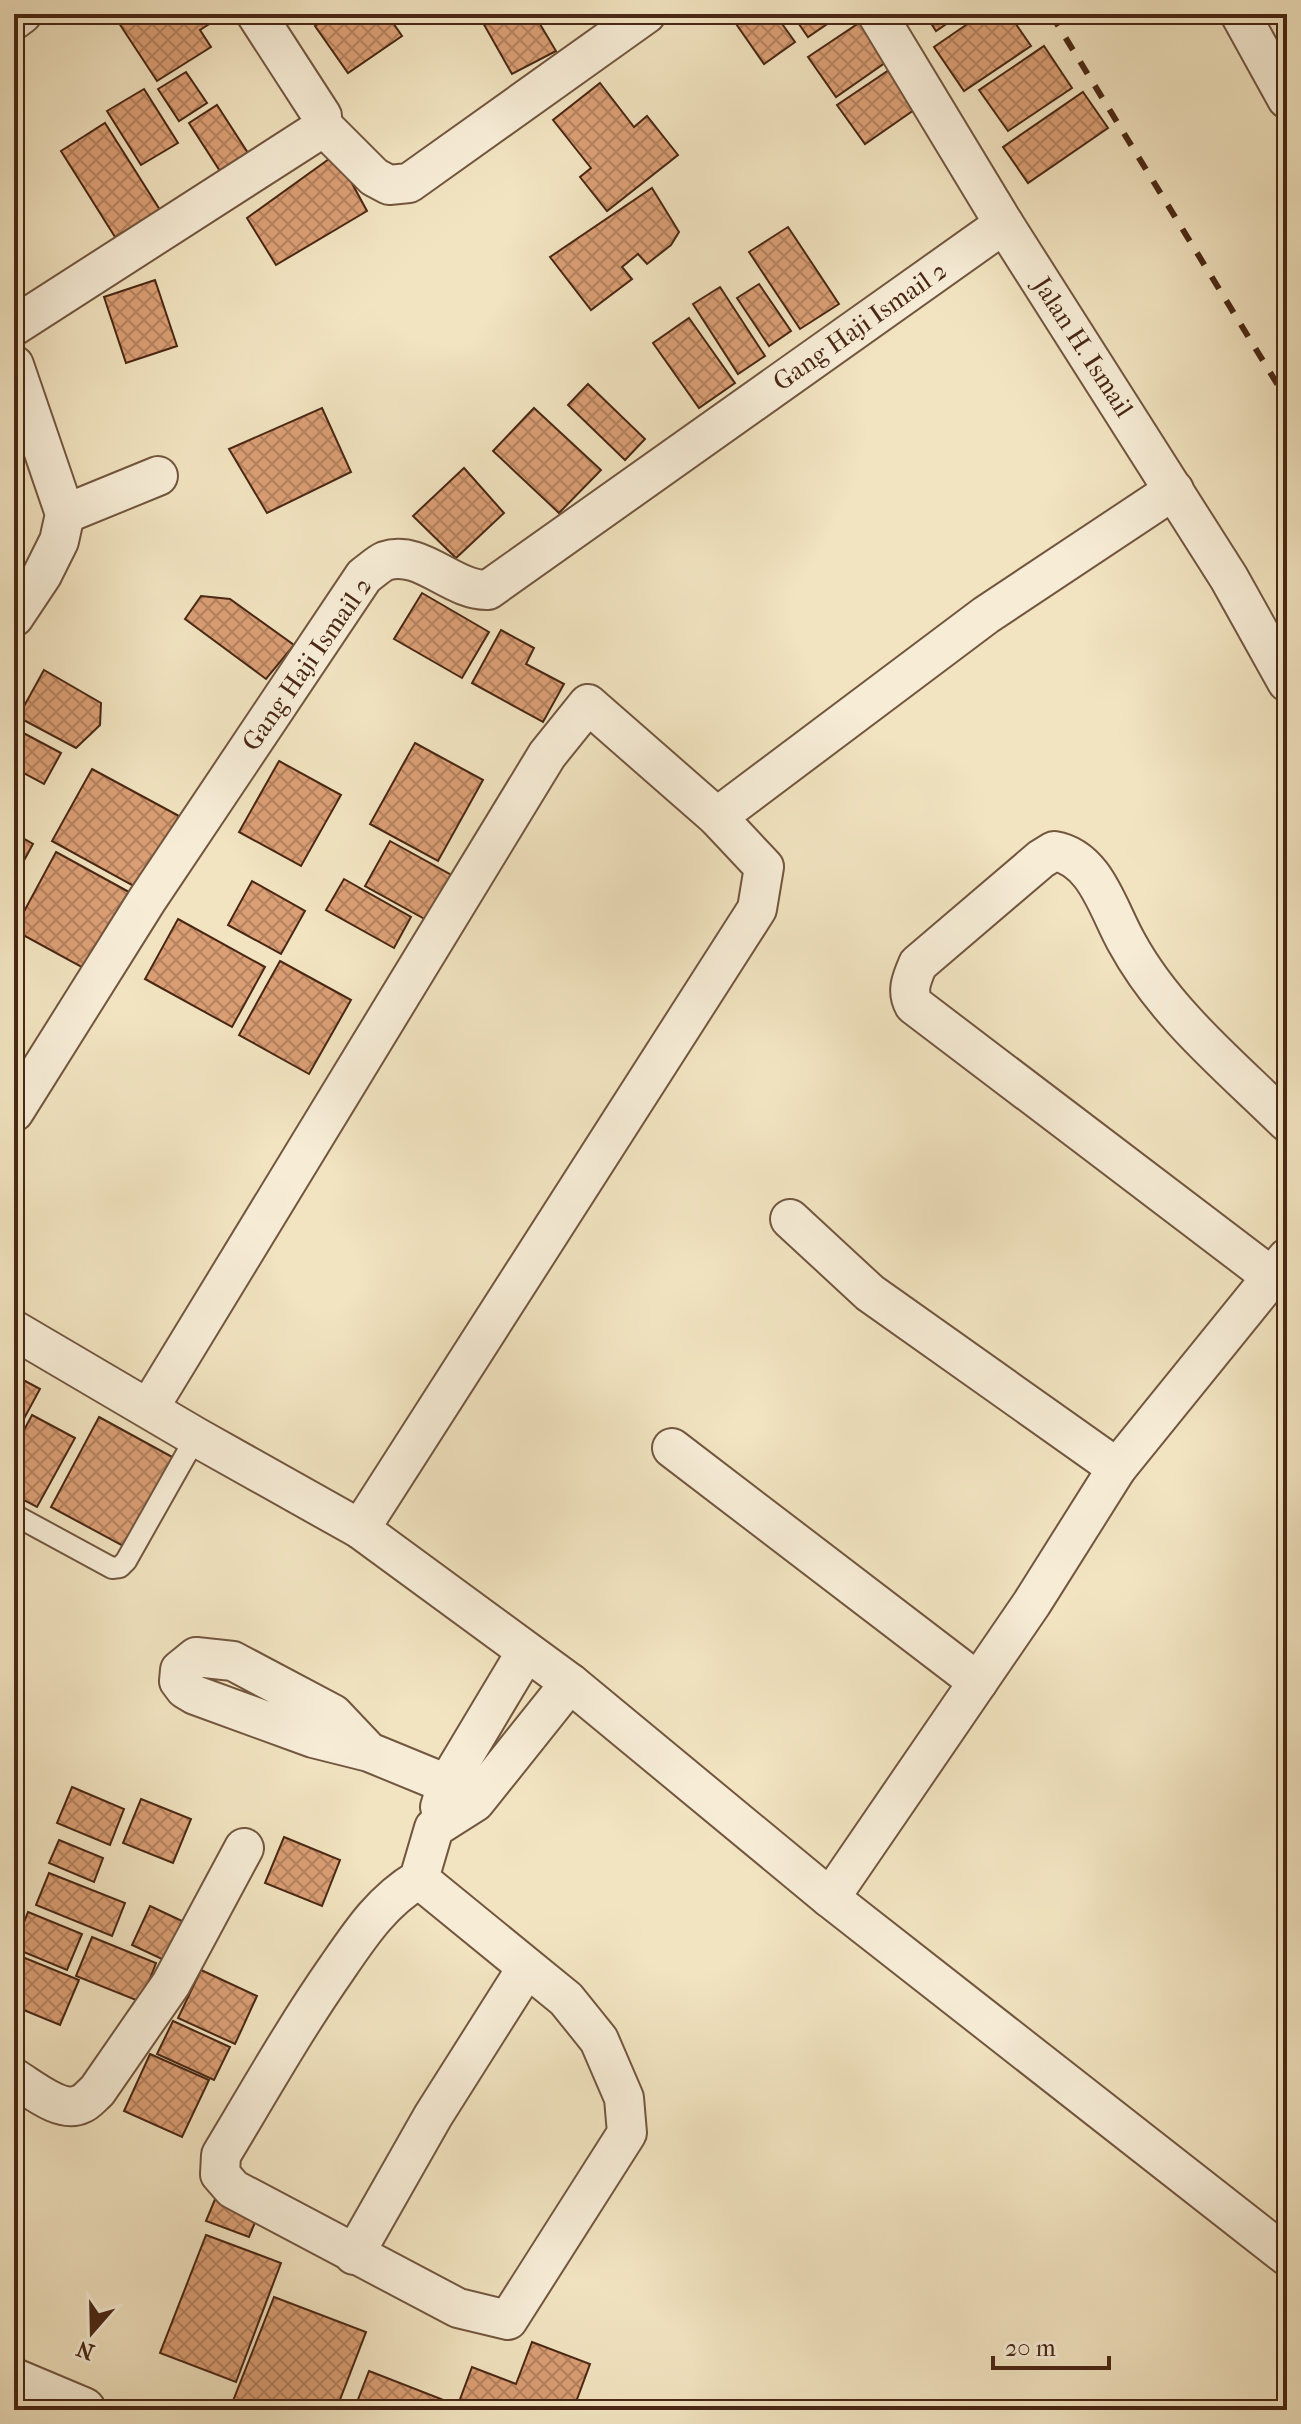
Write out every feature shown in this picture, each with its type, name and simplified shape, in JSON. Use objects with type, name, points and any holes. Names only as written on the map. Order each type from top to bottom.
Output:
[{"type":"street","points":[[14,20],[22,14]]},
{"type":"street","points":[[14,326],[319,130],[322,116],[256,14]]},
{"type":"street","points":[[322,125],[374,177],[389,185],[409,183],[646,14]]},
{"type":"street","name":"Jalan H. Ismail","points":[[877,14],[1004,224],[1229,578],[1287,682]]},
{"type":"street","points":[[1240,14],[1287,99]]},
{"type":"street","name":"Gang Haji Ismail 2","points":[[14,1112],[147,900],[364,576],[384,561],[407,560],[476,590],[488,590],[1004,224]]},
{"type":"street","points":[[14,365],[65,514],[59,541],[42,575],[14,617]]},
{"type":"street","points":[[65,514],[158,476]]},
{"type":"street","points":[[717,817],[986,615],[1174,490]]},
{"type":"street","points":[[149,1408],[547,755],[588,704],[717,817],[764,867],[757,909],[360,1529]]},
{"type":"street","points":[[830,1898],[1032,1603],[1117,1468],[1279,1267],[914,1005],[909,996],[911,979],[918,964],[1041,859],[1054,851],[1070,853],[1088,868],[1129,947],[1167,1000],[1287,1122]]},
{"type":"street","points":[[790,1219],[870,1293],[1117,1468]]},
{"type":"street","points":[[14,1330],[360,1529],[570,1683],[830,1898],[1287,2256]]},
{"type":"street","points":[[672,1448],[978,1682]]},
{"type":"street","points":[[419,1879],[566,1999],[599,2040],[624,2098],[627,2133],[508,2320],[458,2308],[233,2189],[220,2174],[221,2155],[311,2005],[373,1917],[396,1892],[419,1879],[447,1784],[526,1652]]},
{"type":"street","points":[[434,1828],[475,1802],[570,1683]]},
{"type":"street","points":[[369,1752],[447,1784]]},
{"type":"street","points":[[14,2078],[71,2107],[83,2104],[97,2091],[171,1984],[244,1848]]},
{"type":"street","points":[[354,2255],[433,2116],[526,1969]]},
{"type":"street","points":[[14,2382],[83,2410]]},
{"type":"lane","points":[[14,1519],[20,1518],[112,1568],[120,1567],[196,1437]]},
{"type":"building","points":[[113,14],[219,14],[220,17],[200,30],[211,47],[157,81]]},
{"type":"building","points":[[333,14],[387,14],[402,36],[348,73],[315,26]]},
{"type":"building","points":[[478,14],[534,14],[556,51],[512,74]]},
{"type":"building","points":[[738,14],[775,14],[795,42],[764,64],[732,18]]},
{"type":"building","points":[[792,14],[842,14],[808,37]]},
{"type":"building","points":[[925,14],[961,14],[936,31]]},
{"type":"building","points":[[982,14],[1009,14],[1031,46],[964,91],[934,47]]},
{"type":"building","points":[[865,19],[892,58],[836,97],[808,57]]},
{"type":"building","points":[[1044,46],[1072,88],[1008,131],[979,90]]},
{"type":"building","points":[[898,64],[924,103],[865,144],[837,105]]},
{"type":"building","points":[[186,72],[207,103],[179,121],[158,89]]},
{"type":"building","points":[[600,83],[634,127],[647,116],[678,155],[607,211],[580,177],[591,168],[553,120]]},
{"type":"building","points":[[144,89],[178,143],[141,165],[107,111]]},
{"type":"building","points":[[1083,92],[1108,128],[1028,183],[1003,147]]},
{"type":"building","points":[[217,105],[248,153],[220,171],[189,123]]},
{"type":"building","points":[[105,123],[160,210],[115,237],[61,151]]},
{"type":"building","points":[[336,154],[367,211],[276,265],[247,218]]},
{"type":"building","points":[[652,188],[679,232],[671,245],[647,264],[638,254],[622,267],[632,279],[591,310],[550,257]]},
{"type":"building","points":[[788,227],[839,304],[800,329],[749,252]]},
{"type":"building","points":[[155,280],[177,346],[126,363],[104,297]]},
{"type":"building","points":[[759,284],[791,331],[769,346],[737,298]]},
{"type":"building","points":[[720,287],[765,356],[738,374],[693,304]]},
{"type":"building","points":[[689,318],[735,383],[699,408],[653,343]]},
{"type":"building","points":[[588,384],[645,439],[625,460],[568,405]]},
{"type":"building","points":[[322,408],[351,472],[267,513],[229,449]]},
{"type":"building","points":[[534,408],[601,470],[559,513],[493,451]]},
{"type":"building","points":[[464,468],[504,513],[456,558],[413,516]]},
{"type":"building","points":[[422,593],[489,632],[462,678],[394,639]]},
{"type":"building","points":[[201,596],[230,599],[294,645],[266,679],[185,619]]},
{"type":"building","points":[[501,630],[534,648],[526,664],[564,684],[543,722],[472,683]]},
{"type":"building","points":[[44,670],[101,703],[100,725],[76,748],[18,717]]},
{"type":"building","points":[[14,728],[61,753],[44,784],[14,768]]},
{"type":"building","points":[[415,743],[483,780],[438,861],[370,824]]},
{"type":"building","points":[[279,761],[341,795],[301,866],[239,832]]},
{"type":"building","points":[[92,769],[179,816],[139,889],[52,841]]},
{"type":"building","points":[[14,833],[33,844],[14,879]]},
{"type":"building","points":[[390,841],[455,877],[430,922],[365,886]]},
{"type":"building","points":[[56,852],[129,892],[87,970],[14,930]]},
{"type":"building","points":[[344,879],[411,917],[394,948],[326,910]]},
{"type":"building","points":[[252,881],[305,911],[281,954],[228,925]]},
{"type":"building","points":[[178,919],[265,967],[232,1027],[145,979]]},
{"type":"building","points":[[280,961],[351,1000],[309,1074],[239,1035]]},
{"type":"building","points":[[14,1375],[40,1389],[14,1437]]},
{"type":"building","points":[[32,1415],[75,1438],[37,1507],[14,1495],[14,1449]]},
{"type":"building","points":[[99,1417],[174,1458],[125,1547],[51,1507]]},
{"type":"building","points":[[72,1787],[124,1809],[110,1845],[57,1823]]},
{"type":"building","points":[[141,1799],[191,1819],[173,1863],[123,1843]]},
{"type":"building","points":[[284,1837],[340,1860],[322,1906],[265,1883]]},
{"type":"building","points":[[59,1840],[103,1858],[94,1882],[49,1863]]},
{"type":"building","points":[[49,1873],[125,1903],[112,1936],[36,1905]]},
{"type":"building","points":[[150,1906],[197,1928],[179,1967],[132,1945]]},
{"type":"building","points":[[28,1912],[82,1934],[67,1970],[14,1948]]},
{"type":"building","points":[[92,1937],[156,1963],[141,2002],[76,1976]]},
{"type":"building","points":[[15,1954],[79,1980],[60,2025],[14,2006]]},
{"type":"building","points":[[201,1970],[257,1996],[235,2044],[178,2018]]},
{"type":"building","points":[[173,2021],[230,2047],[214,2080],[157,2054]]},
{"type":"building","points":[[150,2054],[209,2080],[182,2137],[124,2111]]},
{"type":"building","points":[[218,2192],[261,2208],[249,2237],[206,2221]]},
{"type":"building","points":[[206,2235],[281,2263],[236,2382],[160,2353]]},
{"type":"building","points":[[274,2297],[366,2332],[336,2410],[242,2410],[231,2406]]},
{"type":"building","points":[[532,2342],[590,2364],[573,2410],[456,2410],[472,2367],[516,2384]]},
{"type":"building","points":[[369,2371],[454,2404],[452,2410],[354,2410]]},
{"type":"railway","points":[[1051,14],[1287,400]]}]
